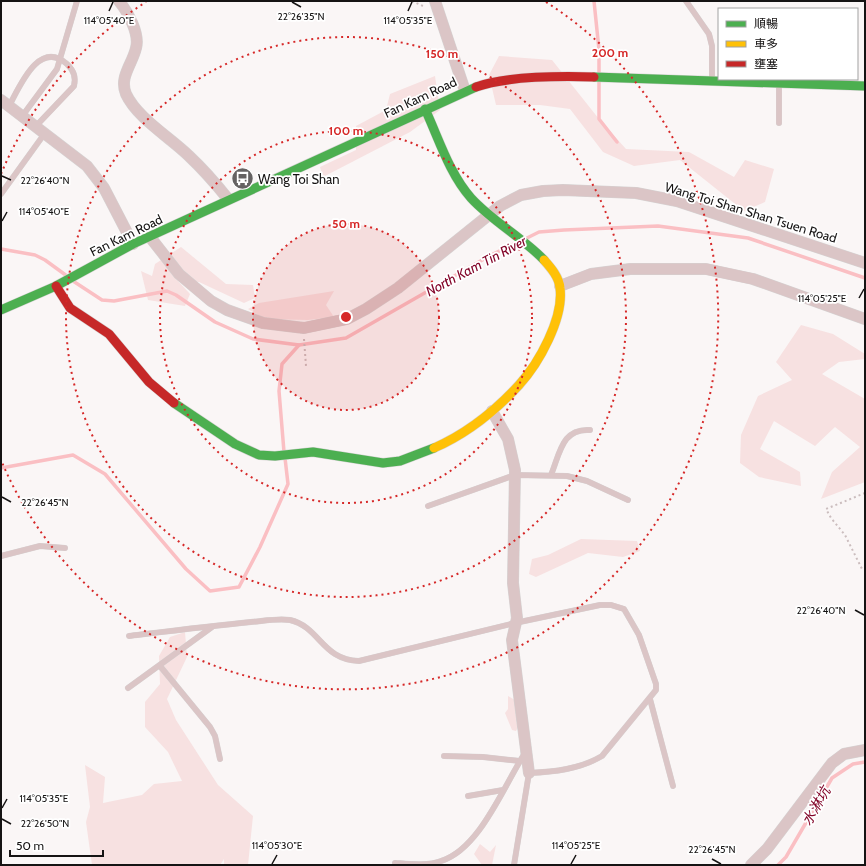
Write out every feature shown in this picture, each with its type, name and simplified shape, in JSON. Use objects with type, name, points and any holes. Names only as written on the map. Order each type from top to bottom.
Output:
[{"type":"main road","name":"Fan Kam Road","points":[[1,310],[56,286],[133,244],[228,199],[465,91],[505,81],[552,77],[712,80],[865,86]]},
{"type":"main road","points":[[56,286],[70,307],[111,337],[159,393],[240,447],[260,455],[278,456],[301,453],[321,453],[370,462],[400,462],[423,455],[492,412],[527,376],[544,349],[559,306],[560,286],[550,267],[534,251],[488,214],[472,198],[460,182],[425,109]]},
{"type":"street","points":[[118,1],[123,6],[137,40],[137,47],[124,79],[124,88],[128,98],[153,125],[189,155],[228,199]]},
{"type":"street","points":[[435,1],[465,91]]},
{"type":"street","points":[[5,103],[23,115],[87,166],[104,188],[133,244]]},
{"type":"street","name":"Wang Toi Shan Shan Tsuen Road","points":[[150,237],[179,274],[211,301],[227,310],[263,323],[304,328],[347,319],[366,309],[398,288],[488,214],[512,199],[530,193],[564,190],[636,193],[693,206],[865,263]]},
{"type":"street","points":[[560,286],[591,274],[622,270],[706,269],[753,279],[865,319]]},
{"type":"street","points":[[492,412],[508,439],[513,454],[515,475],[513,583],[517,610],[512,640],[530,773]]},
{"type":"street","points":[[751,865],[767,850],[832,763],[844,754],[865,750]]},
{"type":"lane","points":[[23,115],[50,80],[60,60],[78,1]]},
{"type":"lane","points":[[686,1],[709,34],[712,46],[712,80]]},
{"type":"lane","points":[[5,103],[38,61],[49,56],[60,60],[74,74],[74,86],[36,126]]},
{"type":"lane","points":[[779,82],[779,123]]},
{"type":"lane","points":[[1,194],[46,133]]},
{"type":"lane","points":[[551,475],[565,440],[570,434],[575,431],[590,430]]},
{"type":"lane","points":[[428,506],[515,475],[567,476],[586,481],[628,500]]},
{"type":"lane","points":[[1,556],[40,546],[65,548]]},
{"type":"lane","points":[[129,636],[216,625],[290,620],[310,632],[335,655],[343,660],[359,661],[515,623],[600,606],[611,605],[624,609],[639,635],[656,684],[656,690],[602,756],[566,770],[530,773],[514,865]]},
{"type":"lane","points":[[128,688],[216,625]]},
{"type":"lane","points":[[160,666],[210,727],[215,736],[220,759]]},
{"type":"lane","points":[[650,699],[674,786]]},
{"type":"lane","points":[[395,863],[431,863],[443,861],[458,852],[483,826],[526,751]]},
{"type":"lane","points":[[444,756],[483,757],[520,761]]},
{"type":"lane","points":[[468,796],[503,790]]},
{"type":"path","points":[[304,335],[306,366]]},
{"type":"path","points":[[865,493],[826,509],[831,518],[845,535],[862,569],[865,570]]},
{"type":"shaded area","points":[[499,56],[552,60],[599,119],[626,149],[689,152],[734,177],[745,160],[774,169],[765,202],[744,211],[680,160],[634,166],[603,152],[570,109],[540,105],[496,105],[489,75]]},
{"type":"shaded area","points":[[435,76],[440,110],[410,132],[323,177],[320,167],[356,150],[356,126],[386,110],[390,94]]},
{"type":"shaded area","points":[[181,247],[226,284],[253,285],[255,298],[244,303],[199,282],[178,281],[190,294],[185,306],[148,300],[141,271],[152,276],[155,264]]},
{"type":"shaded area","points":[[334,291],[326,305],[334,317],[308,320],[265,319],[248,309],[259,303]]},
{"type":"shaded area","points":[[801,325],[833,334],[865,354],[865,359],[839,362],[822,374],[865,399],[865,482],[821,499],[832,472],[860,447],[835,427],[815,446],[774,421],[760,449],[800,472],[801,486],[759,477],[740,463],[741,435],[758,396],[792,380],[776,362]]},
{"type":"shaded area","points":[[581,539],[637,541],[640,551],[623,557],[588,553],[536,577],[529,574],[532,559],[548,555]]},
{"type":"shaded area","points":[[185,632],[187,657],[167,699],[176,720],[218,785],[253,816],[248,865],[224,865],[224,859],[220,865],[92,865],[86,822],[90,807],[85,765],[105,777],[103,803],[142,795],[154,784],[182,781],[168,752],[145,727],[145,702],[160,684],[159,656],[170,637]]},
{"type":"shaded area","points":[[508,696],[515,700],[522,719],[516,731],[512,730],[505,713],[508,709]]},
{"type":"shaded area","points":[[480,844],[490,852],[496,845],[492,865],[482,865],[474,854]]},
{"type":"waterway","points":[[594,1],[599,50],[599,74]]},
{"type":"waterway","points":[[599,82],[599,119],[617,142]]},
{"type":"waterway","name":"North Kam Tin River","points":[[525,239],[539,232],[658,226],[748,238],[865,278]]},
{"type":"waterway","name":"North Kam Tin River","points":[[73,281],[102,300],[114,301],[167,291],[176,295],[215,322],[253,339],[299,345],[346,338],[491,255],[518,242]]},
{"type":"waterway","points":[[1,249],[35,255],[45,260],[67,276]]},
{"type":"waterway","points":[[284,452],[279,391],[282,364],[299,345]]},
{"type":"waterway","points":[[1,468],[73,455],[105,474],[186,569],[210,591],[239,587],[260,547],[288,484],[285,458]]},
{"type":"waterway","name":"水淋坑","points":[[778,865],[786,857],[832,778],[853,764],[865,762]]},
{"type":"traffic: fast","points":[[594,77],[865,86]]},
{"type":"traffic: fast","points":[[1,310],[56,286],[133,244],[476,87]]},
{"type":"traffic: fast","points":[[425,109],[450,167],[463,188],[480,207],[544,260]]},
{"type":"traffic: fast","points":[[174,403],[235,444],[259,455],[275,456],[313,452],[383,463],[400,461],[434,448]]},
{"type":"traffic: slow","points":[[434,448],[469,429],[501,403],[527,376],[542,353],[554,326],[560,300],[558,280],[552,269],[544,260]]},
{"type":"traffic: jam","points":[[476,87],[489,83],[518,79],[594,77]]},
{"type":"traffic: jam","points":[[56,286],[70,308],[109,334],[149,382],[174,403]]},
{"type":"place","name":"Wang Toi Shan","points":[[243,179]]}]
